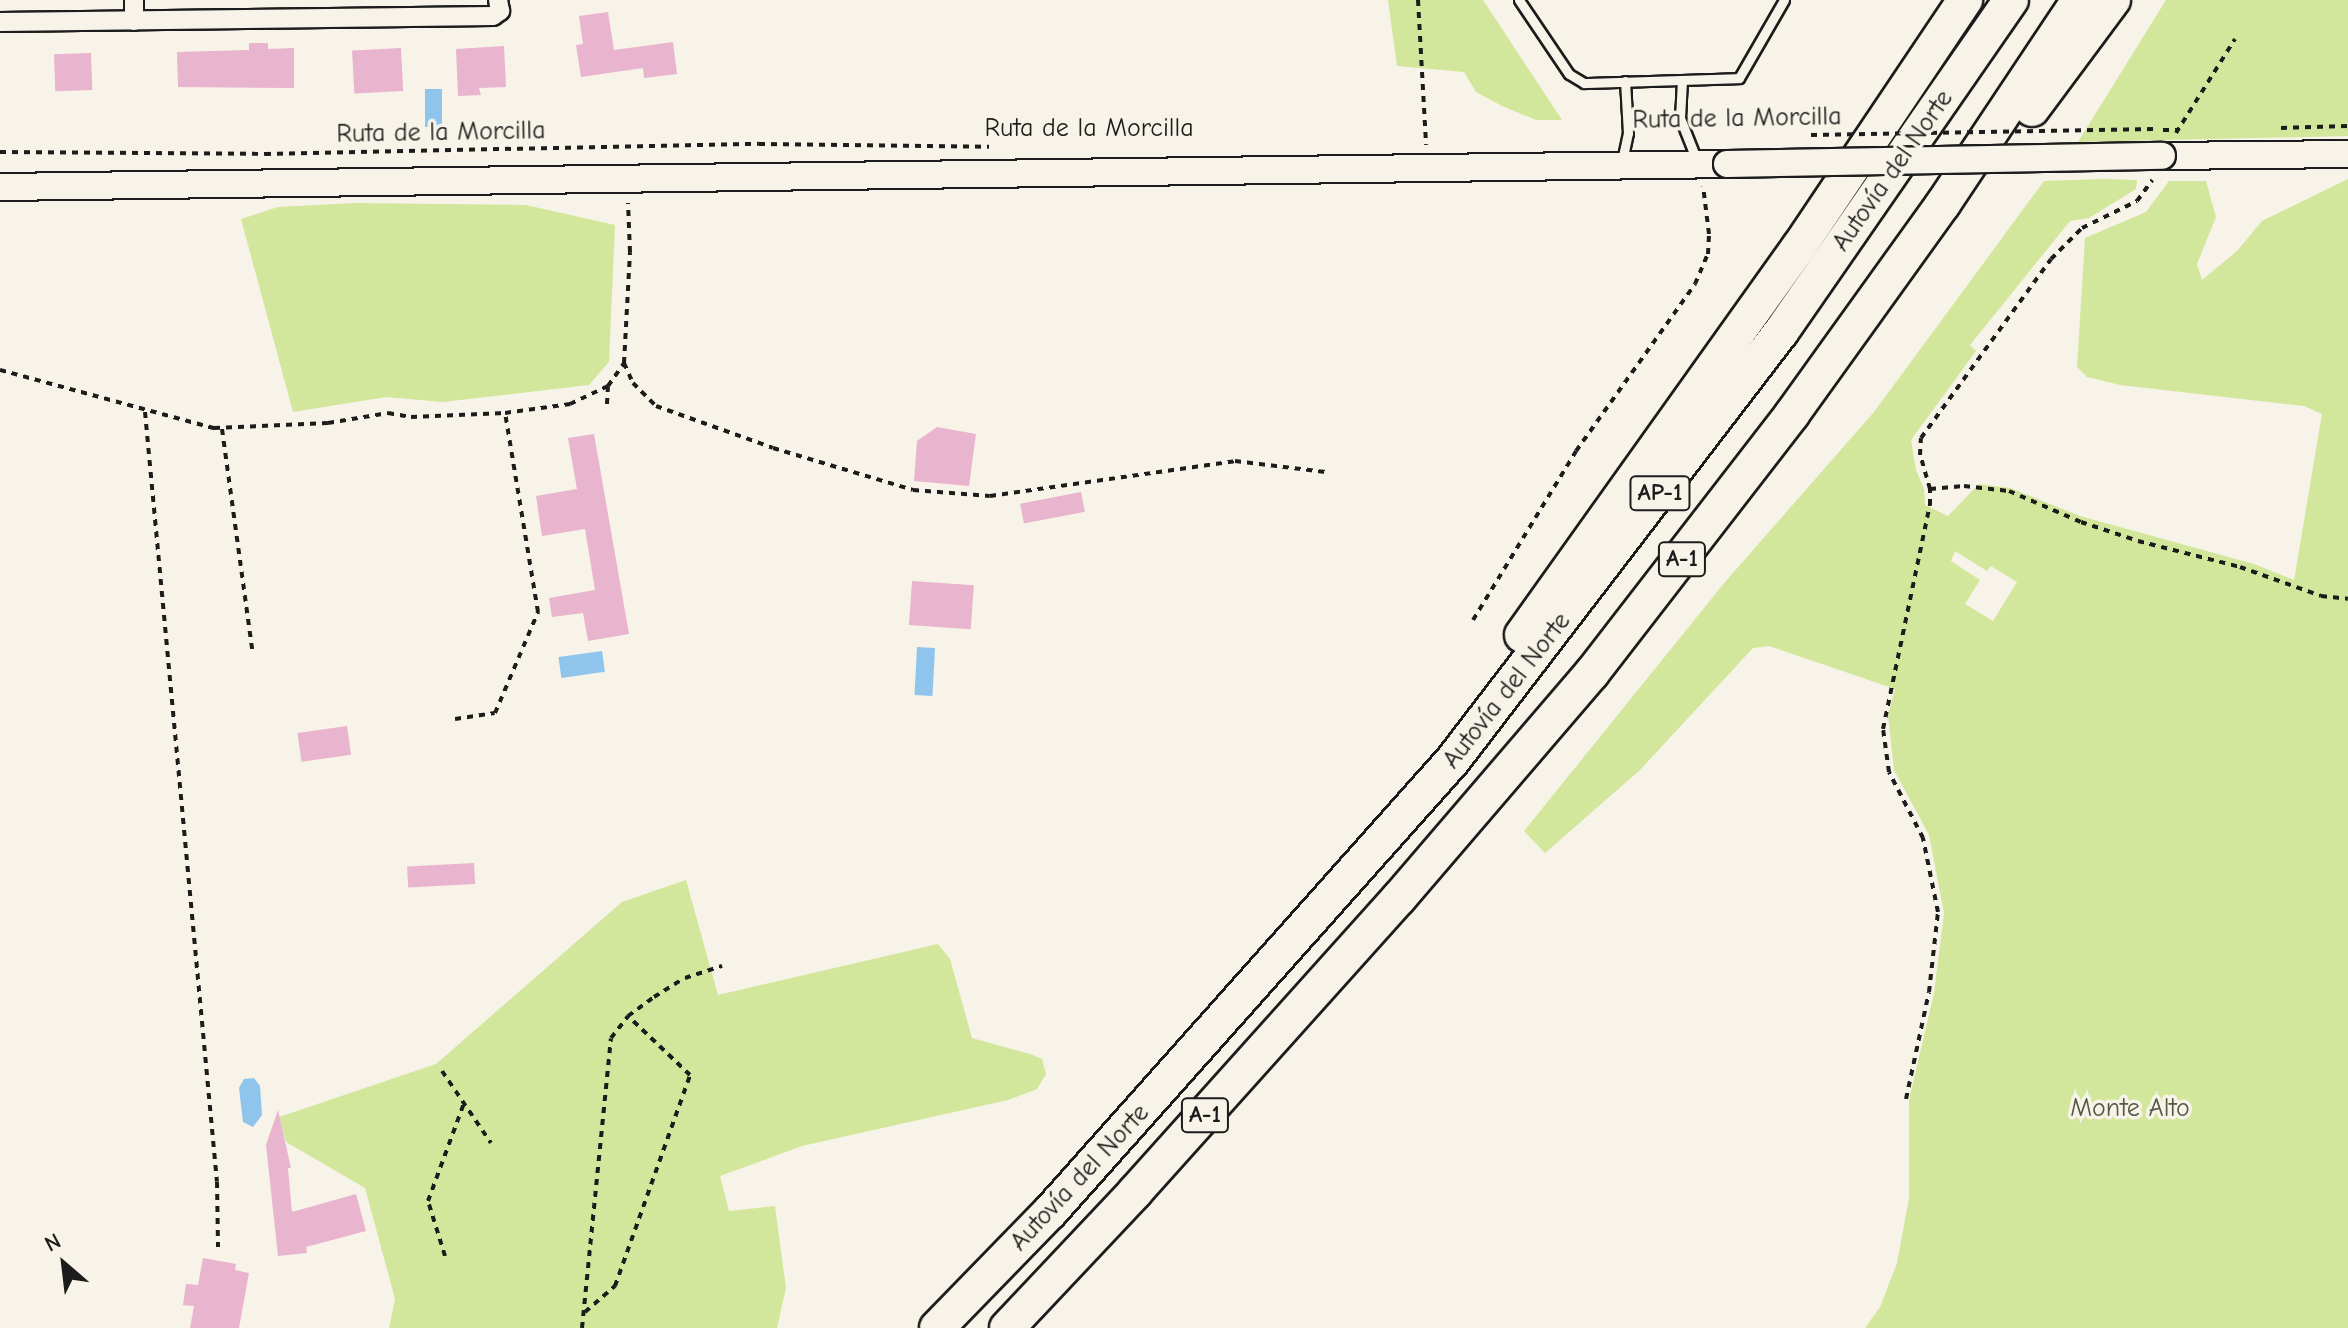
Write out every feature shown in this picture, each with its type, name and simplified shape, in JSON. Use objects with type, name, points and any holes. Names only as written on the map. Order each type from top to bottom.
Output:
[{"type":"highway","name":"A-1","points":[[1276,961],[1616,508],[1799,247],[1965,0]]},
{"type":"highway","name":"Autovía del Norte","points":[[937,1328],[1050,1212],[1453,760],[1632,531],[1781,332],[2011,0]]},
{"type":"highway","name":"Autovía del Norte","points":[[1007,1328],[1135,1192],[1357,945],[1582,685],[1712,521],[1943,204],[2079,0]]},
{"type":"highway","name":"A-1","points":[[1943,204],[1977,183],[2113,0]]},
{"type":"main road","points":[[0,187],[628,180],[1425,157],[1727,164],[2348,154]]},
{"type":"street","points":[[134,0],[134,21]]},
{"type":"street","points":[[0,22],[134,21],[498,7]]},
{"type":"lane","points":[[1519,0],[1569,74],[1584,83],[1739,78],[1784,0]]},
{"type":"lane","points":[[1682,80],[1680,118],[1699,164]]},
{"type":"lane","points":[[1622,163],[1628,133],[1625,81]]},
{"type":"path","points":[[1418,0],[1425,157]]},
{"type":"path","points":[[1906,1099],[1929,992],[1938,912],[1923,838],[1889,772],[1883,729],[1930,505],[1930,489],[1920,455],[1921,438],[2051,259],[2082,228],[2137,201],[2150,186],[2162,156],[2235,39]]},
{"type":"path","name":"Ruta de la Morcilla","points":[[1803,136],[2123,128],[2178,130]]},
{"type":"path","name":"Ruta de la Morcilla","points":[[0,152],[265,154],[759,144],[998,147]]},
{"type":"path","points":[[1425,157],[1440,145]]},
{"type":"path","points":[[1473,620],[1576,451],[1695,284],[1708,254],[1709,234],[1699,164]]},
{"type":"path","points":[[628,180],[630,252],[624,363],[633,383],[656,406],[773,448],[913,490],[990,496],[1090,479],[1235,461],[1325,472]]},
{"type":"path","points":[[0,370],[145,412],[222,429],[328,423],[388,413],[411,417],[505,413],[570,404],[608,386],[624,363]]},
{"type":"path","points":[[607,404],[608,386]]},
{"type":"path","points":[[145,412],[217,1182],[218,1247]]},
{"type":"path","points":[[455,719],[495,713],[538,612],[505,413]]},
{"type":"path","points":[[222,429],[252,649]]},
{"type":"path","points":[[1930,489],[1964,486],[2009,491],[2081,522],[2138,541],[2240,567],[2321,596],[2348,599]]},
{"type":"path","points":[[582,1328],[611,1038],[628,1016],[685,978],[722,966]]},
{"type":"path","points":[[583,1314],[615,1286],[690,1075],[628,1016]]},
{"type":"path","points":[[442,1071],[491,1143]]},
{"type":"path","points":[[445,1256],[428,1201],[464,1103]]},
{"type":"green space","points":[[1388,0],[1483,0],[1562,120],[1536,120],[1502,106],[1476,92],[1464,72],[1397,66]]},
{"type":"green space","points":[[2166,0],[2348,0],[2348,136],[2078,142]]},
{"type":"green space","name":"Monte Alto","points":[[2348,179],[2348,1328],[1865,1328],[1880,1307],[1897,1263],[1909,1198],[1909,1100],[1934,993],[1944,913],[1929,835],[1894,770],[1888,715],[1895,689],[1769,646],[1753,648],[1639,771],[1545,853],[1524,831],[1725,582],[1874,412],[2044,181],[2137,180],[2136,189],[2089,218],[2070,221],[1970,345],[1976,351],[1911,440],[1925,505],[1948,516],[1979,484],[2010,488],[2080,516],[2254,564],[2294,580],[2322,414],[2304,406],[2120,385],[2087,377],[2077,367],[2085,238],[2146,212],[2169,181],[2206,181],[2216,217],[2197,264],[2202,280],[2237,251],[2262,221]],"holes":[[[1955,551],[1987,571],[1991,566],[2017,582],[1993,621],[1965,604],[1980,580],[1951,561]]]},
{"type":"green space","points":[[355,203],[526,205],[615,225],[609,362],[589,385],[443,402],[386,397],[293,412],[241,219],[278,207]]},
{"type":"green space","points":[[686,880],[718,995],[938,944],[950,959],[972,1038],[1042,1059],[1046,1074],[1037,1089],[1008,1100],[802,1146],[720,1176],[729,1211],[775,1206],[786,1288],[777,1328],[389,1328],[395,1299],[365,1188],[286,1142],[279,1117],[436,1064],[622,902]]},
{"type":"water","points":[[425,89],[442,89],[442,127],[425,127]]},
{"type":"water","points":[[917,647],[935,648],[932,696],[914,695]]},
{"type":"water","points":[[602,651],[605,672],[561,678],[558,657]]},
{"type":"water","points":[[254,1078],[260,1086],[262,1115],[253,1127],[243,1122],[239,1088],[244,1079]]},
{"type":"building","points":[[608,12],[614,50],[673,42],[677,74],[644,78],[643,68],[581,77],[576,45],[583,44],[579,16]]},
{"type":"building","points":[[249,43],[268,43],[268,49],[294,48],[294,88],[178,87],[177,52],[249,50]]},
{"type":"building","points":[[504,46],[506,87],[479,88],[481,95],[458,96],[456,49]]},
{"type":"building","points":[[401,48],[403,91],[354,94],[352,51]]},
{"type":"building","points":[[91,53],[92,90],[55,91],[54,54]]},
{"type":"building","points":[[937,427],[976,434],[969,486],[914,481],[917,441]]},
{"type":"building","points":[[594,434],[629,634],[588,641],[583,613],[552,617],[549,598],[595,590],[585,529],[542,536],[536,496],[577,489],[568,438]]},
{"type":"building","points":[[1081,492],[1085,512],[1024,523],[1020,504]]},
{"type":"building","points":[[912,581],[974,585],[971,629],[909,625]]},
{"type":"building","points":[[347,726],[351,755],[302,762],[297,733]]},
{"type":"building","points":[[474,863],[475,884],[408,887],[407,867]]},
{"type":"building","points":[[278,1110],[291,1168],[288,1168],[292,1212],[356,1194],[366,1231],[306,1247],[307,1253],[278,1256],[266,1145]]},
{"type":"building","points":[[203,1258],[236,1264],[235,1270],[249,1273],[239,1328],[190,1328],[194,1306],[183,1305],[186,1284],[198,1285]]}]
